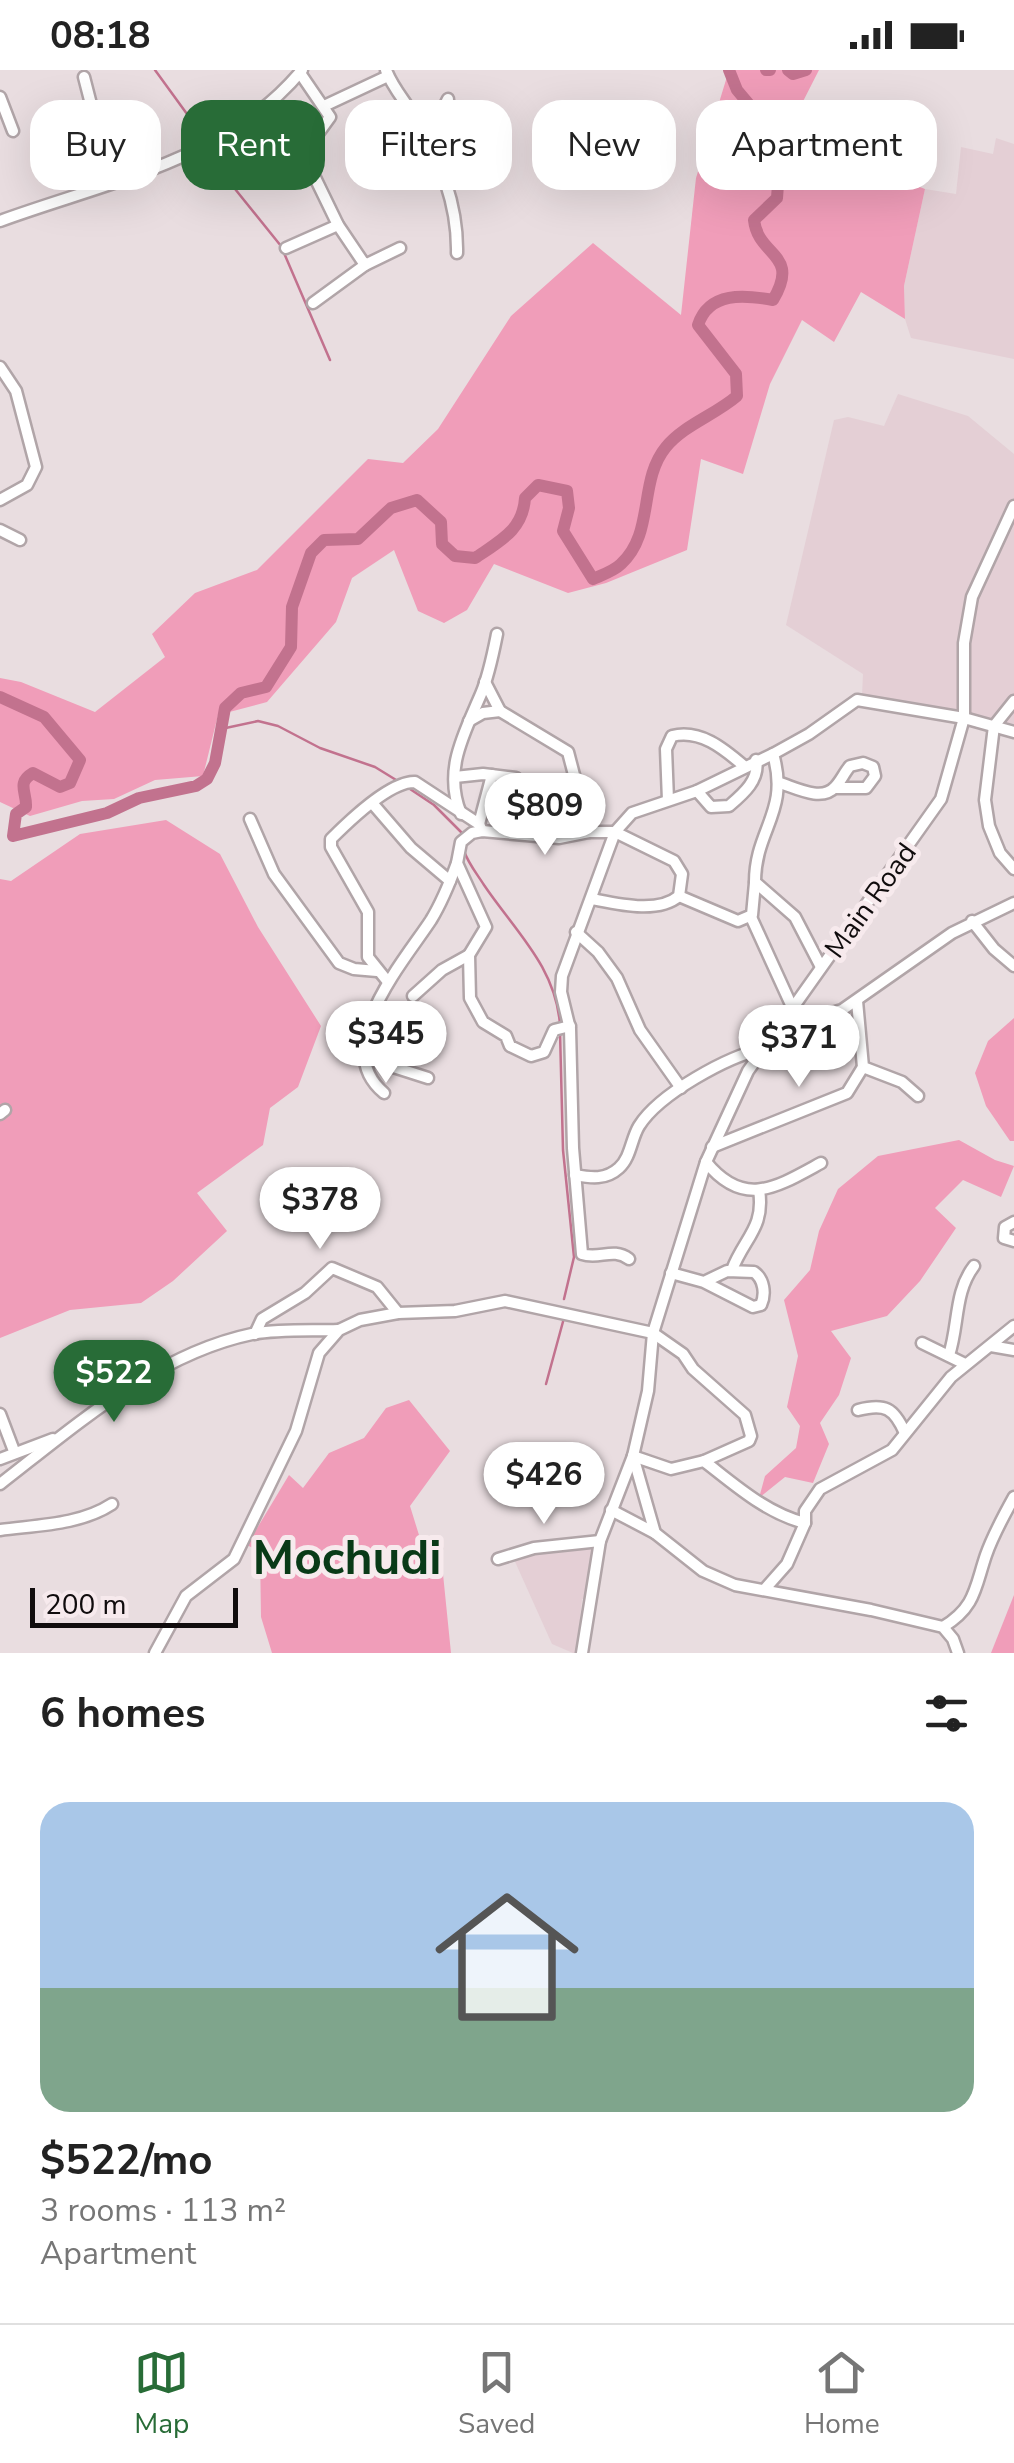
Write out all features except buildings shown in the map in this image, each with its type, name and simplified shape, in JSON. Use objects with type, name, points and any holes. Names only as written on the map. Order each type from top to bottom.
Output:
[{"type":"street","points":[[274,100],[301,71],[320,100]]},
{"type":"street","points":[[325,105],[387,73],[404,100]]},
{"type":"street","points":[[84,77],[90,100]]},
{"type":"street","points":[[0,97],[13,131]]},
{"type":"street","points":[[0,221],[87,190]]},
{"type":"street","points":[[321,190],[338,225],[365,265]]},
{"type":"street","points":[[449,190],[458,253]]},
{"type":"street","points":[[286,248],[338,225]]},
{"type":"street","points":[[313,303],[365,265],[400,248]]},
{"type":"street","points":[[0,367],[16,391],[36,467],[26,486],[0,500]]},
{"type":"street","name":"Main Road","points":[[582,1653],[600,1541],[633,1456],[648,1391],[653,1333],[706,1162],[763,1048],[941,799],[964,718],[964,643],[972,597],[1014,506]]},
{"type":"street","points":[[0,530],[20,540]]},
{"type":"street","points":[[462,815],[456,802],[455,777],[461,735],[485,682],[496,634]]},
{"type":"street","points":[[485,682],[500,711]]},
{"type":"street","points":[[628,1259],[616,1252],[582,1254],[574,1176],[566,1148],[562,976],[614,832],[632,813],[697,791],[773,754],[857,700],[964,718],[1014,732]]},
{"type":"street","points":[[1014,701],[994,726],[985,800],[988,826],[1000,853],[1014,869]]},
{"type":"street","points":[[468,722],[483,712],[500,711],[568,752],[589,832]]},
{"type":"street","points":[[668,800],[666,749],[672,736],[692,733],[744,766]]},
{"type":"street","points":[[773,754],[780,782],[775,810],[756,858],[751,917],[793,1009]]},
{"type":"street","points":[[697,791],[711,807],[730,806],[751,784],[758,769],[756,760]]},
{"type":"street","points":[[384,1093],[371,1079],[366,1053],[371,1015],[388,982],[434,916],[457,863],[461,842],[478,829],[492,775]]},
{"type":"street","points":[[455,777],[516,778]]},
{"type":"street","points":[[388,982],[367,954],[368,912],[330,844],[333,837],[401,783],[415,782],[478,829],[559,838],[614,832],[674,860],[682,874],[679,896],[667,904],[644,906],[592,899]]},
{"type":"street","points":[[780,782],[816,794],[826,794],[835,788]]},
{"type":"street","points":[[372,804],[411,848],[450,881]]},
{"type":"street","points":[[250,819],[274,874],[339,963],[378,971]]},
{"type":"street","points":[[413,996],[442,970],[469,955],[486,927],[457,863]]},
{"type":"street","points":[[755,882],[795,917],[822,967]]},
{"type":"street","points":[[679,896],[730,920],[751,917]]},
{"type":"street","points":[[780,1028],[857,1002],[972,921],[1014,903]]},
{"type":"street","points":[[972,921],[994,949],[1014,966]]},
{"type":"street","points":[[576,932],[598,952],[616,978],[640,1030],[681,1088]]},
{"type":"street","points":[[469,955],[470,998],[489,1027],[506,1036],[510,1046],[539,1056],[563,1028]]},
{"type":"street","points":[[712,1147],[847,1093],[863,1067],[857,1002]]},
{"type":"street","points":[[574,1176],[598,1178],[622,1166],[640,1125],[681,1088],[736,1054],[763,1048]]},
{"type":"street","points":[[366,1053],[381,1063],[428,1078]]},
{"type":"street","points":[[863,1067],[902,1082],[918,1096]]},
{"type":"street","points":[[706,1162],[725,1183],[758,1190],[821,1164]]},
{"type":"street","points":[[732,1270],[758,1227],[758,1190]]},
{"type":"street","points":[[1014,1222],[1003,1232],[1006,1240],[1014,1241]]},
{"type":"street","points":[[949,1356],[957,1330],[963,1280],[974,1266]]},
{"type":"street","points":[[255,1334],[262,1319],[305,1293],[332,1268],[377,1288],[398,1313]]},
{"type":"street","points":[[671,1272],[704,1282],[754,1307],[760,1305],[764,1294],[758,1276],[732,1270],[704,1282]]},
{"type":"street","points":[[0,1484],[143,1380],[192,1354],[255,1334],[338,1330],[360,1320],[398,1313],[443,1312],[495,1301],[515,1301],[653,1333],[683,1354],[748,1421],[748,1441],[704,1461],[672,1470],[633,1456]]},
{"type":"street","points":[[764,1590],[788,1564],[805,1523],[805,1511],[820,1489],[892,1450],[965,1364],[1014,1326]]},
{"type":"street","points":[[155,1653],[186,1596],[234,1559],[296,1431],[319,1354],[338,1330]]},
{"type":"street","points":[[922,1343],[965,1364]]},
{"type":"street","points":[[991,1346],[1014,1350]]},
{"type":"street","points":[[858,1410],[888,1407],[905,1433]]},
{"type":"street","points":[[0,1414],[14,1451]]},
{"type":"street","points":[[0,1459],[63,1436]]},
{"type":"street","points":[[633,1456],[655,1532]]},
{"type":"street","points":[[704,1461],[786,1518],[805,1523]]},
{"type":"street","points":[[943,1628],[975,1594],[986,1555],[1014,1497]]},
{"type":"street","points":[[0,1530],[98,1514],[112,1504]]},
{"type":"street","points":[[611,1510],[655,1532],[721,1581],[943,1628],[958,1653]]},
{"type":"street","points":[[498,1559],[534,1548],[600,1541]]},
{"type":"shaded area","points":[[729,70],[819,70],[804,100],[720,100]]},
{"type":"shaded area","points":[[996,138],[1014,144],[1014,359],[911,338],[905,319],[904,286],[925,190],[956,194],[961,147],[993,154]]},
{"type":"shaded area","points":[[696,178],[696,190],[925,190],[904,286],[905,319],[861,292],[834,342],[802,320],[770,384],[743,474],[701,459],[687,550],[606,583],[568,593],[494,564],[467,610],[444,623],[418,611],[394,550],[352,578],[336,622],[267,702],[218,715],[203,776],[155,780],[114,799],[82,801],[30,816],[0,802],[0,678],[21,682],[95,712],[165,657],[152,634],[195,593],[257,570],[368,459],[403,463],[438,429],[511,316],[593,243],[681,315]]},
{"type":"shaded area","points":[[898,394],[968,416],[1014,454],[1014,724],[994,726],[862,695],[863,674],[786,625],[834,420],[848,417],[884,426]]},
{"type":"shaded area","points":[[166,820],[220,854],[258,927],[321,1026],[298,1087],[270,1108],[263,1145],[197,1193],[227,1231],[173,1281],[141,1303],[70,1310],[0,1338],[0,879],[11,881],[80,834]]},
{"type":"shaded area","points":[[1014,1018],[1014,1141],[1010,1141],[986,1106],[975,1073],[988,1041]]},
{"type":"shaded area","points":[[959,1140],[1014,1166],[1001,1197],[963,1180],[935,1208],[956,1228],[920,1281],[887,1316],[831,1331],[851,1358],[839,1395],[820,1423],[829,1444],[813,1483],[785,1477],[759,1498],[765,1476],[796,1448],[800,1426],[787,1407],[798,1356],[784,1300],[810,1270],[819,1231],[838,1189],[878,1156]]},
{"type":"shaded area","points":[[409,1400],[450,1451],[410,1506],[423,1548],[443,1574],[451,1653],[272,1653],[261,1617],[260,1552],[247,1545],[289,1475],[303,1488],[329,1453],[364,1438],[386,1408]]},
{"type":"shaded area","points":[[593,1542],[593,1582],[590,1598],[582,1599],[577,1653],[573,1653],[552,1644],[512,1555]]},
{"type":"shaded area","points":[[1014,1595],[1014,1653],[991,1653]]},
{"type":"waterway","points":[[155,70],[181,106]]},
{"type":"waterway","points":[[0,697],[44,717],[80,760],[70,783],[60,787],[33,773],[28,777],[24,784],[26,807],[16,814],[13,836],[107,813],[139,798],[196,786],[207,779],[215,763],[225,708],[241,693],[266,687],[291,647],[292,607],[311,553],[324,540],[358,539],[391,508],[417,500],[441,522],[442,544],[455,556],[475,558],[515,527],[525,498],[538,485],[567,491],[569,508],[563,531],[593,579],[618,566],[632,551],[638,537],[652,475],[666,447],[737,396],[736,374],[698,325],[703,314],[710,306],[729,298],[773,300],[780,285],[780,264],[757,232],[754,220],[777,198],[779,171],[753,109],[737,90],[729,70]]},
{"type":"waterway","points":[[788,70],[793,74],[806,70]]},
{"type":"waterway","points":[[236,190],[281,246],[330,360]]},
{"type":"waterway","points":[[221,729],[258,721],[278,726],[320,748],[375,767],[401,783]]},
{"type":"waterway","points":[[407,787],[434,805],[462,833]]},
{"type":"waterway","points":[[464,851],[542,967],[557,1004],[560,1025]]},
{"type":"waterway","points":[[560,1032],[563,1150],[574,1257],[564,1299]]},
{"type":"waterway","points":[[546,1384],[564,1318]]},
{"type":"district","name":"Mochudi","points":[[347,1557]]}]
